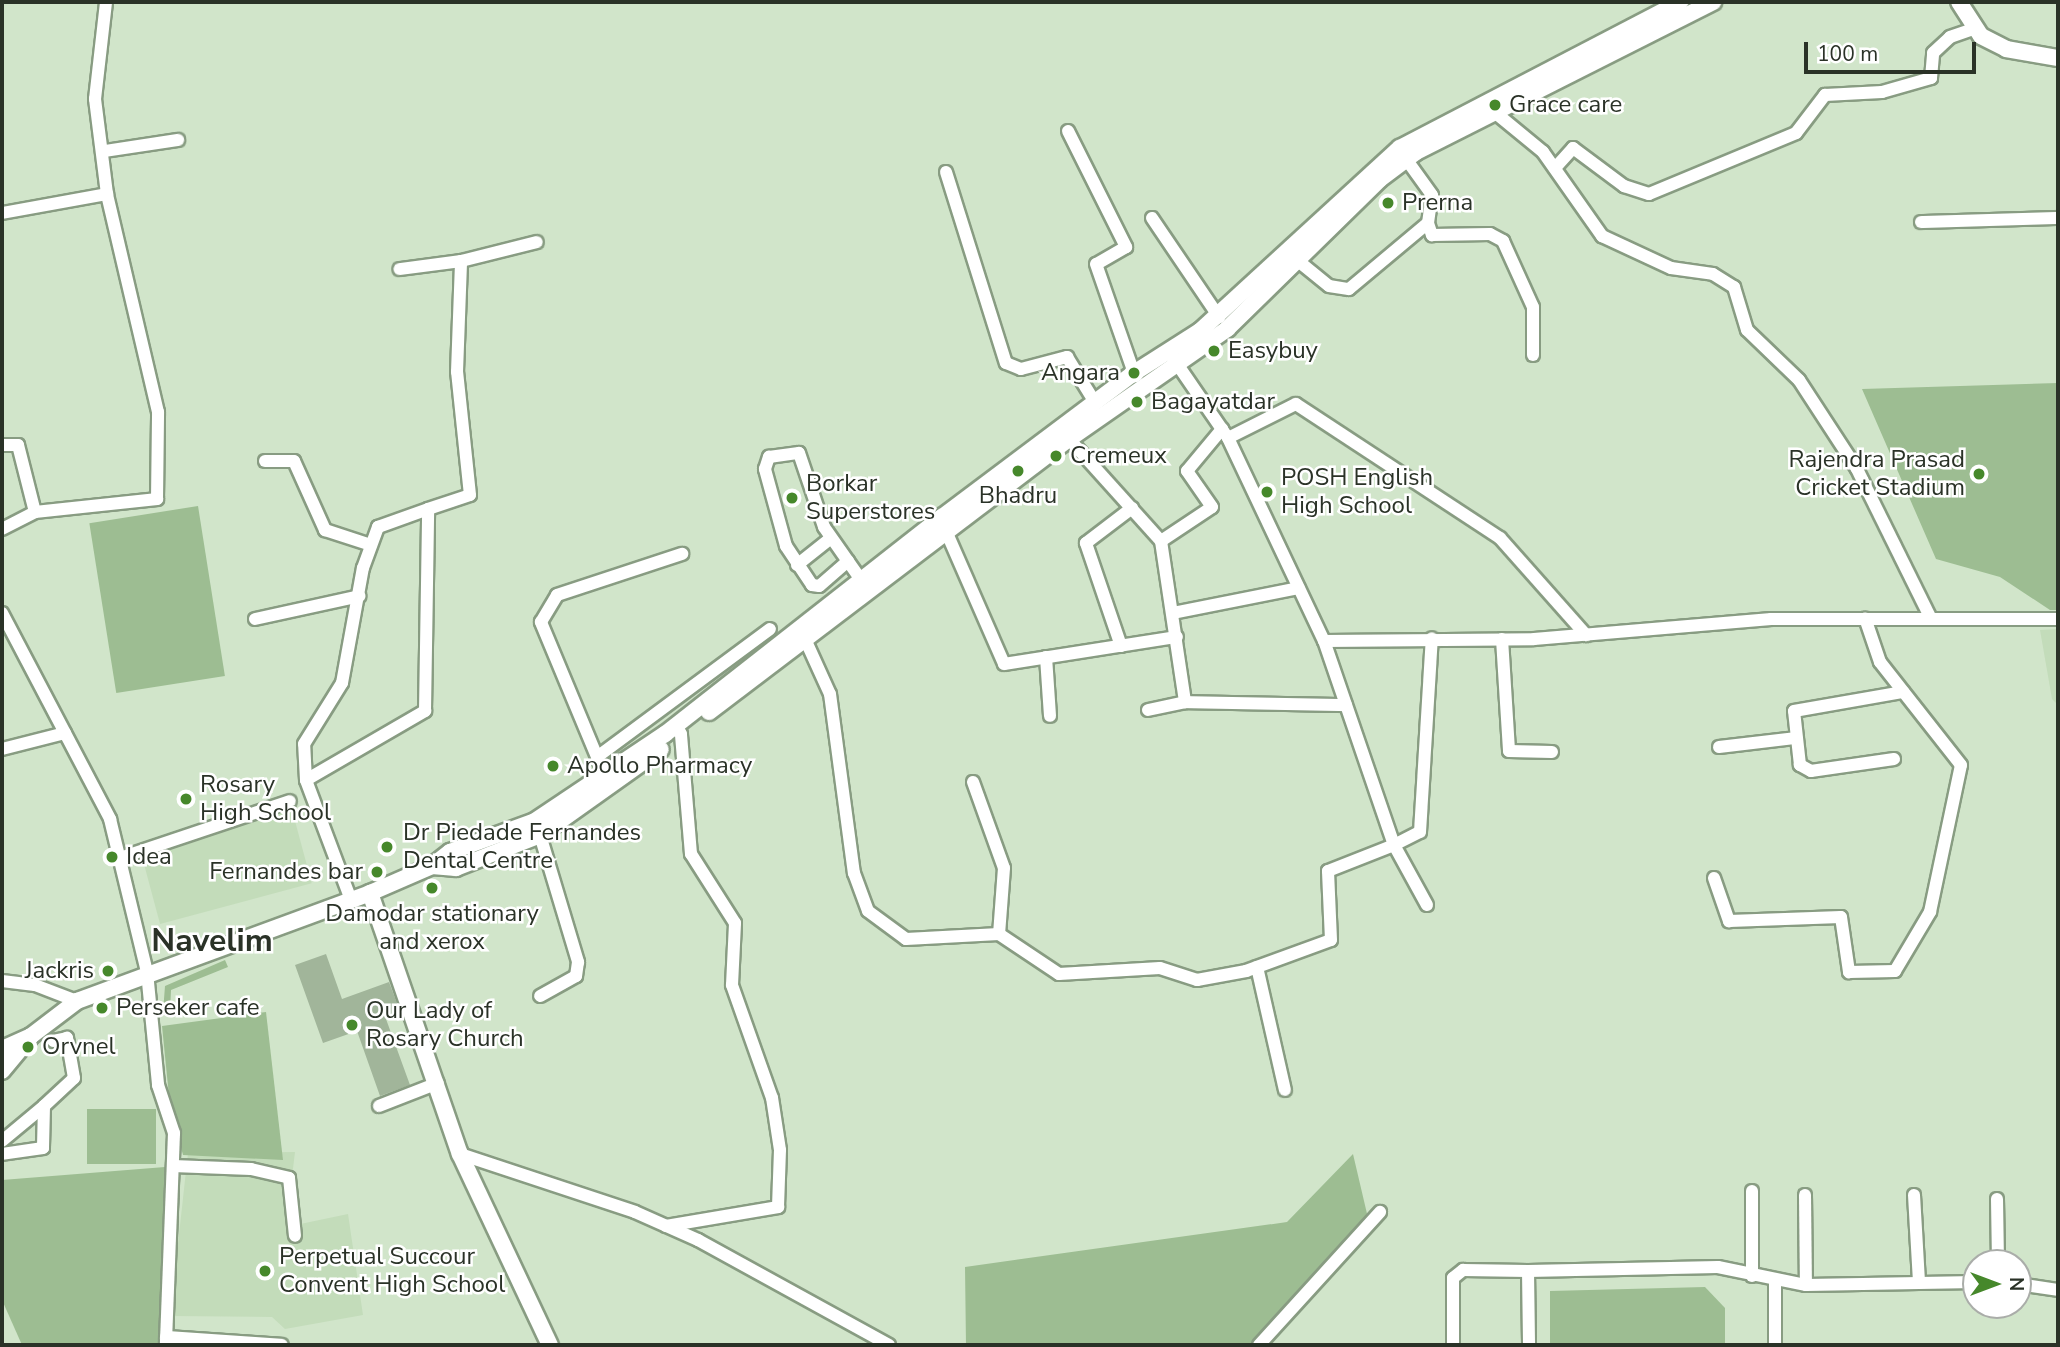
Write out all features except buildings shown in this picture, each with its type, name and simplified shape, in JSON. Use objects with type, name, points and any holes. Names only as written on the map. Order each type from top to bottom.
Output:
[{"type":"main road","points":[[432,866],[456,869],[540,835],[678,729],[805,639],[865,585],[1134,373],[1173,358],[1227,329],[1406,159],[1680,2]]},
{"type":"main road","points":[[2,1071],[31,1036],[77,1001],[148,972],[370,893],[432,866],[450,852],[535,821],[678,729],[827,605],[865,585],[946,531],[1069,439],[1173,358],[1400,148],[1573,64],[1713,2]]},
{"type":"main road","points":[[1959,2],[1976,28],[2006,49],[2058,58]]},
{"type":"main road","points":[[370,893],[438,1083],[460,1154],[550,1345]]},
{"type":"main road","points":[[2,1049],[31,1036]]},
{"type":"street","points":[[2,529],[35,512],[157,499],[158,412],[150,357],[107,194],[104,151],[95,99],[106,2]]},
{"type":"street","points":[[1555,168],[1573,148],[1613,179],[1649,194],[1796,134],[1825,95],[1882,92],[1931,78],[1933,53],[1950,37],[1976,28]]},
{"type":"street","points":[[1492,110],[1526,135],[1555,168],[1602,236],[1671,268],[1713,274],[1734,287],[1747,330],[1799,380],[1857,469],[1930,617]]},
{"type":"street","points":[[1068,131],[1126,247],[1096,264],[1134,373]]},
{"type":"street","points":[[104,151],[178,139]]},
{"type":"street","points":[[1406,159],[1432,195],[1428,223],[1432,235],[1490,234],[1503,241],[1534,307],[1533,355]]},
{"type":"street","points":[[946,172],[1006,363],[1021,369],[1067,357],[1096,404]]},
{"type":"street","points":[[2,213],[107,194]]},
{"type":"street","points":[[1152,218],[1219,317]]},
{"type":"street","points":[[1921,222],[2058,218]]},
{"type":"street","points":[[1297,260],[1329,286],[1349,289],[1428,223]]},
{"type":"street","points":[[400,269],[461,261],[537,242]]},
{"type":"street","points":[[351,900],[306,780],[303,744],[342,683],[371,545],[378,527],[470,495],[457,372],[461,261]]},
{"type":"street","points":[[1173,358],[1225,434],[1324,641],[1394,845],[1427,905]]},
{"type":"street","points":[[1161,541],[1212,507],[1187,471],[1225,434],[1296,404],[1500,538],[1586,635]]},
{"type":"street","points":[[1069,439],[1161,541],[1185,702]]},
{"type":"street","points":[[2,445],[18,445],[35,512]]},
{"type":"street","points":[[827,605],[786,546],[765,469],[769,457],[799,453],[831,538],[865,585]]},
{"type":"street","points":[[265,461],[295,461],[325,530],[371,545]]},
{"type":"street","points":[[1121,646],[1086,543],[1132,508]]},
{"type":"street","points":[[306,780],[425,711],[428,509]]},
{"type":"street","points":[[946,531],[1004,664],[1177,637]]},
{"type":"street","points":[[797,565],[831,538]]},
{"type":"street","points":[[605,776],[541,622],[557,595],[682,554]]},
{"type":"street","points":[[814,587],[848,561]]},
{"type":"street","points":[[1173,612],[1299,588]]},
{"type":"street","points":[[255,619],[360,596]]},
{"type":"street","points":[[2,613],[110,819],[148,972],[158,1085],[174,1133],[166,1341],[282,1345]]},
{"type":"street","points":[[1714,878],[1729,921],[1756,924],[1834,915],[1841,917],[1849,972],[1895,971],[1930,912],[1961,765],[1880,662],[1865,618]]},
{"type":"street","points":[[1324,641],[1503,639],[1865,618],[2058,619]]},
{"type":"street","points":[[597,757],[770,629]]},
{"type":"street","points":[[805,639],[830,694],[854,873],[868,911],[906,939],[999,934],[1059,974],[1160,968],[1197,979],[1257,967],[1331,940],[1328,871],[1420,832],[1432,638]]},
{"type":"street","points":[[1503,639],[1509,751],[1552,752]]},
{"type":"street","points":[[1046,657],[1050,716]]},
{"type":"street","points":[[1894,759],[1811,771],[1800,765],[1794,711],[1903,692]]},
{"type":"street","points":[[1148,710],[1185,702],[1346,705]]},
{"type":"street","points":[[666,1226],[778,1207],[780,1150],[772,1098],[732,985],[735,923],[691,854],[678,729]]},
{"type":"street","points":[[2,749],[65,733]]},
{"type":"street","points":[[1719,747],[1796,738]]},
{"type":"street","points":[[973,782],[1004,869],[1004,922],[999,934]]},
{"type":"street","points":[[120,858],[290,801]]},
{"type":"street","points":[[540,835],[578,962],[576,975],[540,996]]},
{"type":"street","points":[[1257,967],[1285,1090]]},
{"type":"street","points":[[2,981],[35,985],[77,1001]]},
{"type":"street","points":[[3,1137],[44,1106],[74,1078],[67,1038],[53,1041]]},
{"type":"street","points":[[379,1106],[438,1083]]},
{"type":"street","points":[[2,1154],[43,1149],[44,1106]]},
{"type":"street","points":[[460,1154],[666,1226],[889,1345]]},
{"type":"street","points":[[173,1166],[251,1169],[289,1178],[295,1236]]},
{"type":"street","points":[[1752,1191],[1752,1276]]},
{"type":"street","points":[[1805,1195],[1806,1285]]},
{"type":"street","points":[[1914,1195],[1919,1281]]},
{"type":"street","points":[[1997,1199],[1998,1249]]},
{"type":"street","points":[[1259,1345],[1380,1212]]},
{"type":"street","points":[[1453,1345],[1456,1272],[1718,1267],[1775,1283],[1806,1285],[1962,1282]]},
{"type":"street","points":[[1528,1271],[1529,1345]]},
{"type":"street","points":[[1775,1283],[1775,1345]]},
{"type":"street","points":[[2032,1286],[2058,1290]]},
{"type":"shaded area","name":"Rajendra Prasad Cricket Stadium","points":[[2058,383],[2058,610],[2050,610],[2000,577],[1936,559],[1862,389]]},
{"type":"shaded area","points":[[198,506],[225,676],[116,693],[89,523]]},
{"type":"shaded area","points":[[2058,629],[2058,705],[2052,699],[2040,630]]},
{"type":"shaded area","points":[[291,806],[312,883],[160,924],[139,847]]},
{"type":"shaded area","points":[[225,960],[228,967],[171,990],[170,1011],[163,1012],[165,986]]},
{"type":"shaded area","points":[[266,1012],[283,1160],[183,1155],[170,1106],[162,1026]]},
{"type":"shaded area","points":[[87,1109],[156,1109],[156,1164],[87,1164]]},
{"type":"shaded area","name":"Perpetual Succour Convent High School","points":[[295,1152],[286,1227],[348,1214],[363,1315],[285,1329],[272,1317],[170,1316],[188,1153]]},
{"type":"shaded area","points":[[1353,1154],[1368,1218],[1254,1345],[966,1345],[965,1267],[1287,1222]]},
{"type":"shaded area","points":[[165,1167],[159,1345],[22,1345],[2,1300],[2,1180]]},
{"type":"shaded area","points":[[1705,1287],[1725,1308],[1725,1345],[1550,1345],[1550,1291]]},
{"type":"place","name":"Grace care","points":[[1495,105]]},
{"type":"place","name":"Prerna","points":[[1388,203]]},
{"type":"place","name":"Easybuy","points":[[1214,351]]},
{"type":"place","name":"Angara","points":[[1134,373]]},
{"type":"place","name":"Bagayatdar","points":[[1137,402]]},
{"type":"place","name":"Cremeux","points":[[1056,456]]},
{"type":"place","name":"Bhadru","points":[[1018,471]]},
{"type":"place","name":"Rajendra Prasad Cricket Stadium","points":[[1979,474]]},
{"type":"place","name":"POSH English High School","points":[[1267,492]]},
{"type":"place","name":"Borkar Superstores","points":[[792,498]]},
{"type":"place","name":"Apollo Pharmacy","points":[[553,766]]},
{"type":"place","name":"Rosary High School","points":[[186,799]]},
{"type":"place","name":"Dr Piedade Fernandes Dental Centre","points":[[387,847]]},
{"type":"place","name":"Idea","points":[[112,857]]},
{"type":"place","name":"Fernandes bar","points":[[377,872]]},
{"type":"place","name":"Damodar stationary and xerox","points":[[432,888]]},
{"type":"place","name":"Jackris","points":[[108,971]]},
{"type":"place","name":"Perseker cafe","points":[[102,1008]]},
{"type":"place","name":"Our Lady of Rosary Church","points":[[352,1025]]},
{"type":"place","name":"Orvnel","points":[[28,1047]]},
{"type":"place","name":"Perpetual Succour Convent High School","points":[[265,1271]]},
{"type":"district","name":"Navelim","points":[[212,941]]}]
